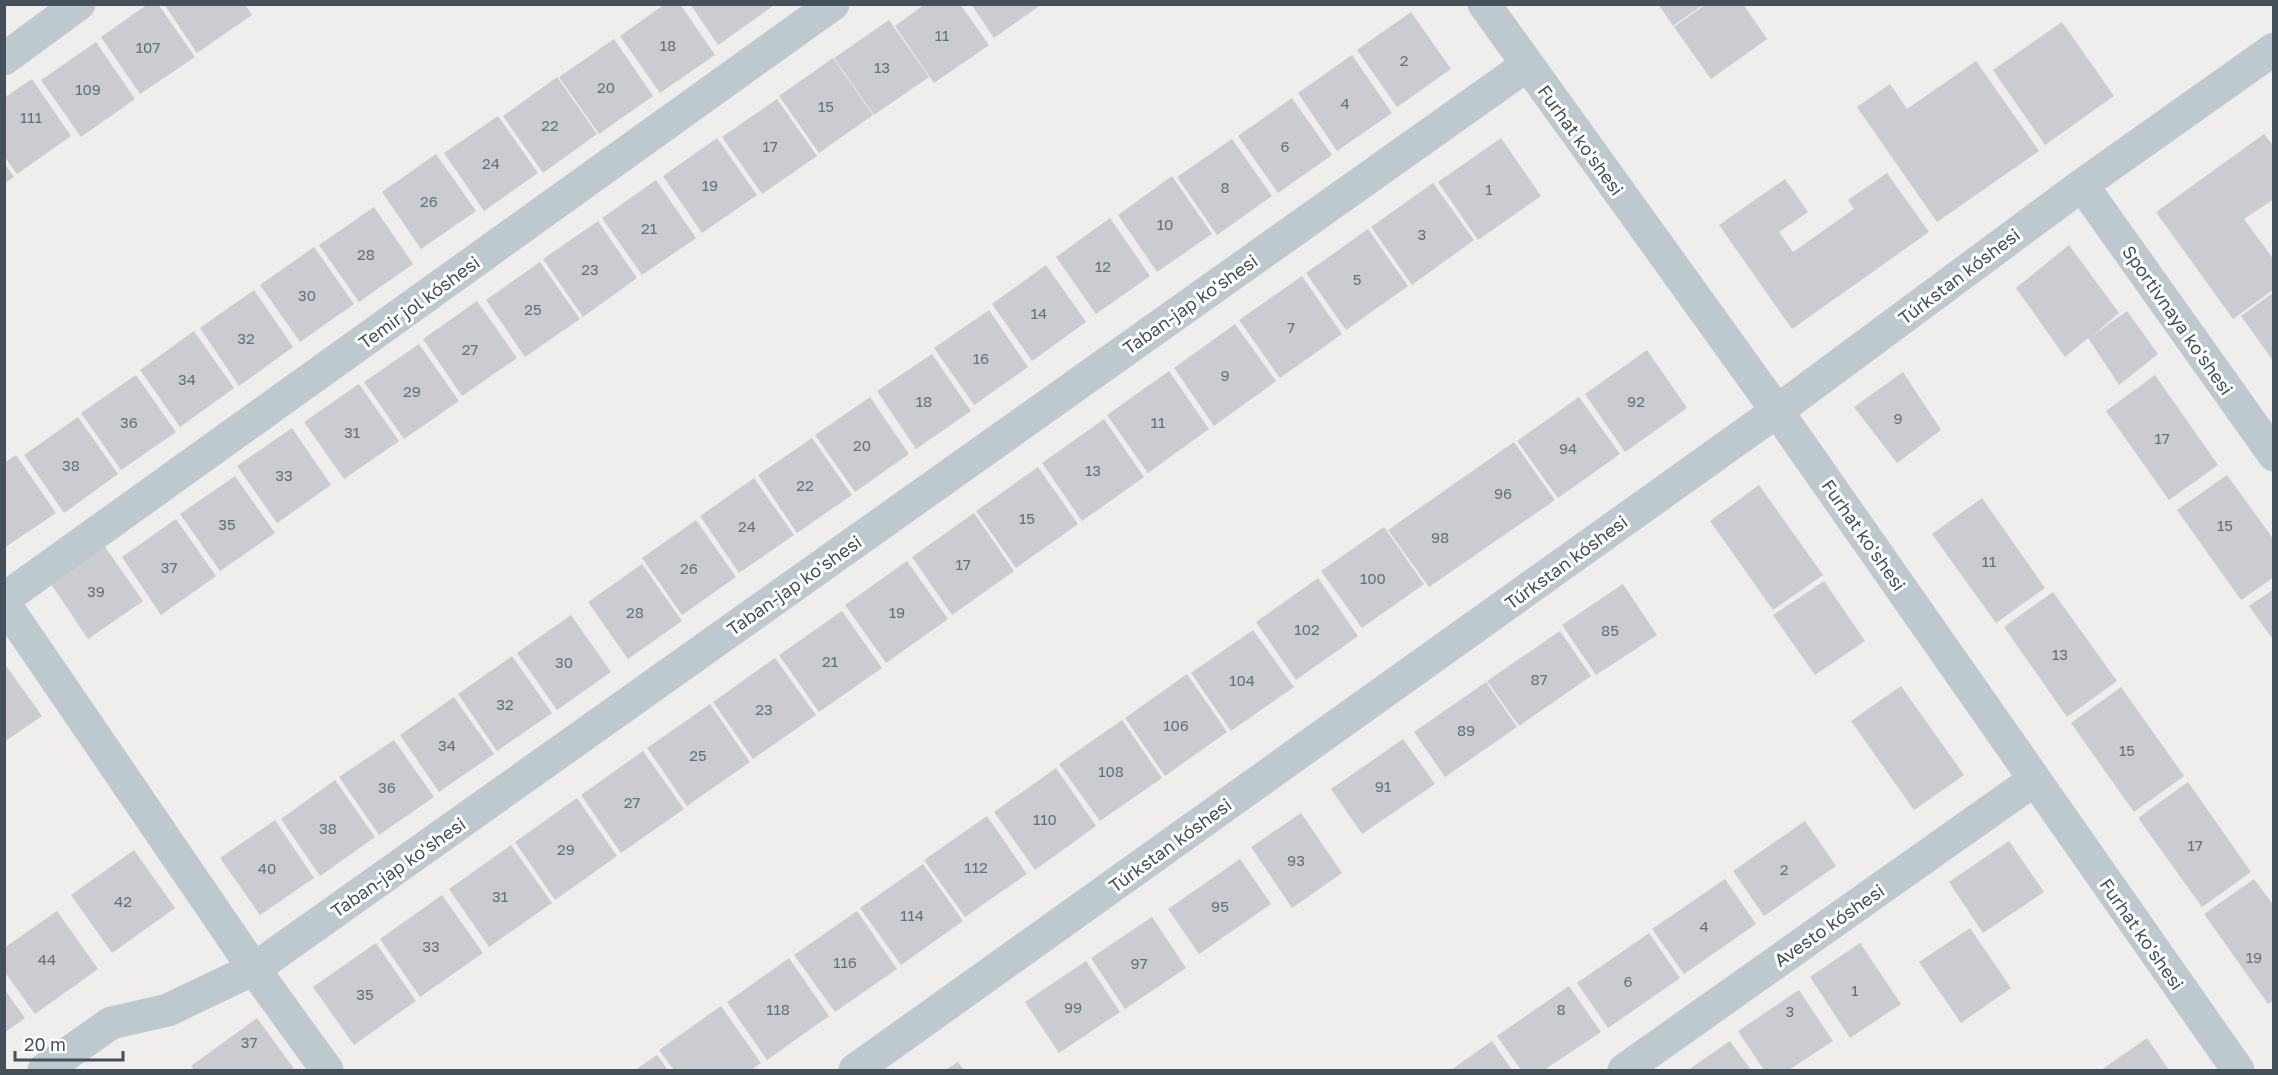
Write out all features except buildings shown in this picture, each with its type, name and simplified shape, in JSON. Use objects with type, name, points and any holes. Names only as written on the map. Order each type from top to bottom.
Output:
[{"type":"street","points":[[4,58],[79,4]]},
{"type":"street","name":"Temir jol kóshesi","points":[[4,601],[833,4]]},
{"type":"street","name":"Furhat ko'shesi","points":[[1484,4],[1777,411],[2238,1071]]},
{"type":"street","name":"Túrkstan kóshesi","points":[[855,1071],[1777,411],[2082,185],[2274,49]]},
{"type":"street","name":"Taban-jap ko'shesi","points":[[44,1071],[111,1023],[168,1010],[254,969],[1527,65]]},
{"type":"street","name":"Sportivnaya ko'shesi","points":[[2082,185],[2274,455]]},
{"type":"street","points":[[4,601],[254,969],[327,1071]]},
{"type":"street","name":"Avesto kóshesi","points":[[1624,1071],[2034,780]]}]
